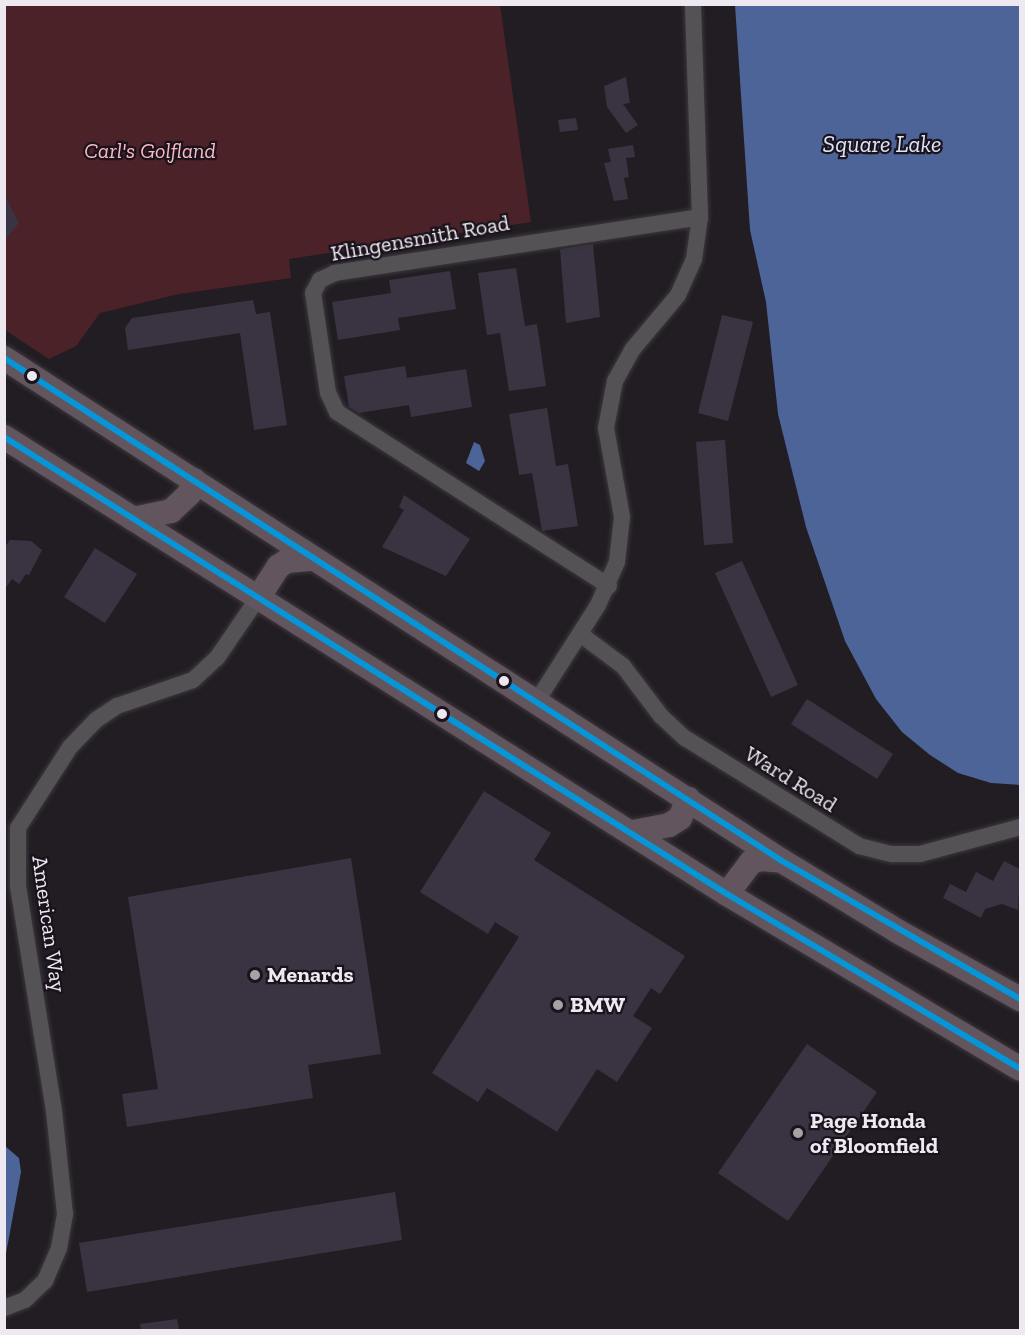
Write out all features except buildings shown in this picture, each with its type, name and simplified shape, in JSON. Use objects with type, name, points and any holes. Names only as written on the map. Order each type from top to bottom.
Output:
[{"type":"highway","points":[[4,358],[535,704],[688,799],[782,861],[897,931],[1020,999]]},
{"type":"highway","points":[[4,437],[633,832],[727,894],[1020,1070]]},
{"type":"highway","points":[[133,519],[171,512],[189,494],[194,480]]},
{"type":"highway","points":[[258,598],[279,566],[287,561],[312,559]]},
{"type":"highway","points":[[633,832],[669,825],[680,818],[688,799]]},
{"type":"highway","points":[[727,894],[751,862],[760,859],[782,861]]},
{"type":"street","points":[[535,704],[609,586],[621,548],[622,525],[606,440],[610,396],[632,350],[686,282],[696,253],[700,217],[693,4]]},
{"type":"street","name":"Klingensmith Road","points":[[609,586],[337,412],[329,399],[313,293],[320,280],[336,273],[700,217]]},
{"type":"street","name":"American Way","points":[[4,1308],[25,1300],[45,1281],[62,1237],[65,1214],[54,1111],[11,887],[18,828],[76,739],[117,706],[193,680],[218,658],[258,598]]},
{"type":"street","name":"Ward Road","points":[[580,634],[623,666],[661,716],[685,738],[859,846],[892,854],[927,854],[1020,827]]},
{"type":"green space","name":"Carl's Golfland","points":[[4,5],[500,5],[531,222],[289,259],[291,278],[179,294],[100,313],[76,346],[49,359],[5,330]]},
{"type":"water","name":"Square Lake","points":[[735,5],[1020,5],[1020,785],[991,783],[958,773],[930,755],[902,732],[876,699],[845,641],[806,527],[778,414],[766,302],[750,230]]},
{"type":"water","points":[[474,442],[480,445],[485,461],[479,471],[466,463]]},
{"type":"water","points":[[5,1146],[19,1158],[21,1172],[5,1259]]},
{"type":"transit line","points":[[4,358],[782,861],[1020,999]]},
{"type":"transit line","points":[[4,437],[727,894],[1020,1069]]},
{"type":"place","name":"Menards","points":[[255,975]]},
{"type":"place","name":"BMW","points":[[558,1005]]},
{"type":"place","name":"Page Honda of Bloomfield","points":[[798,1133]]}]
